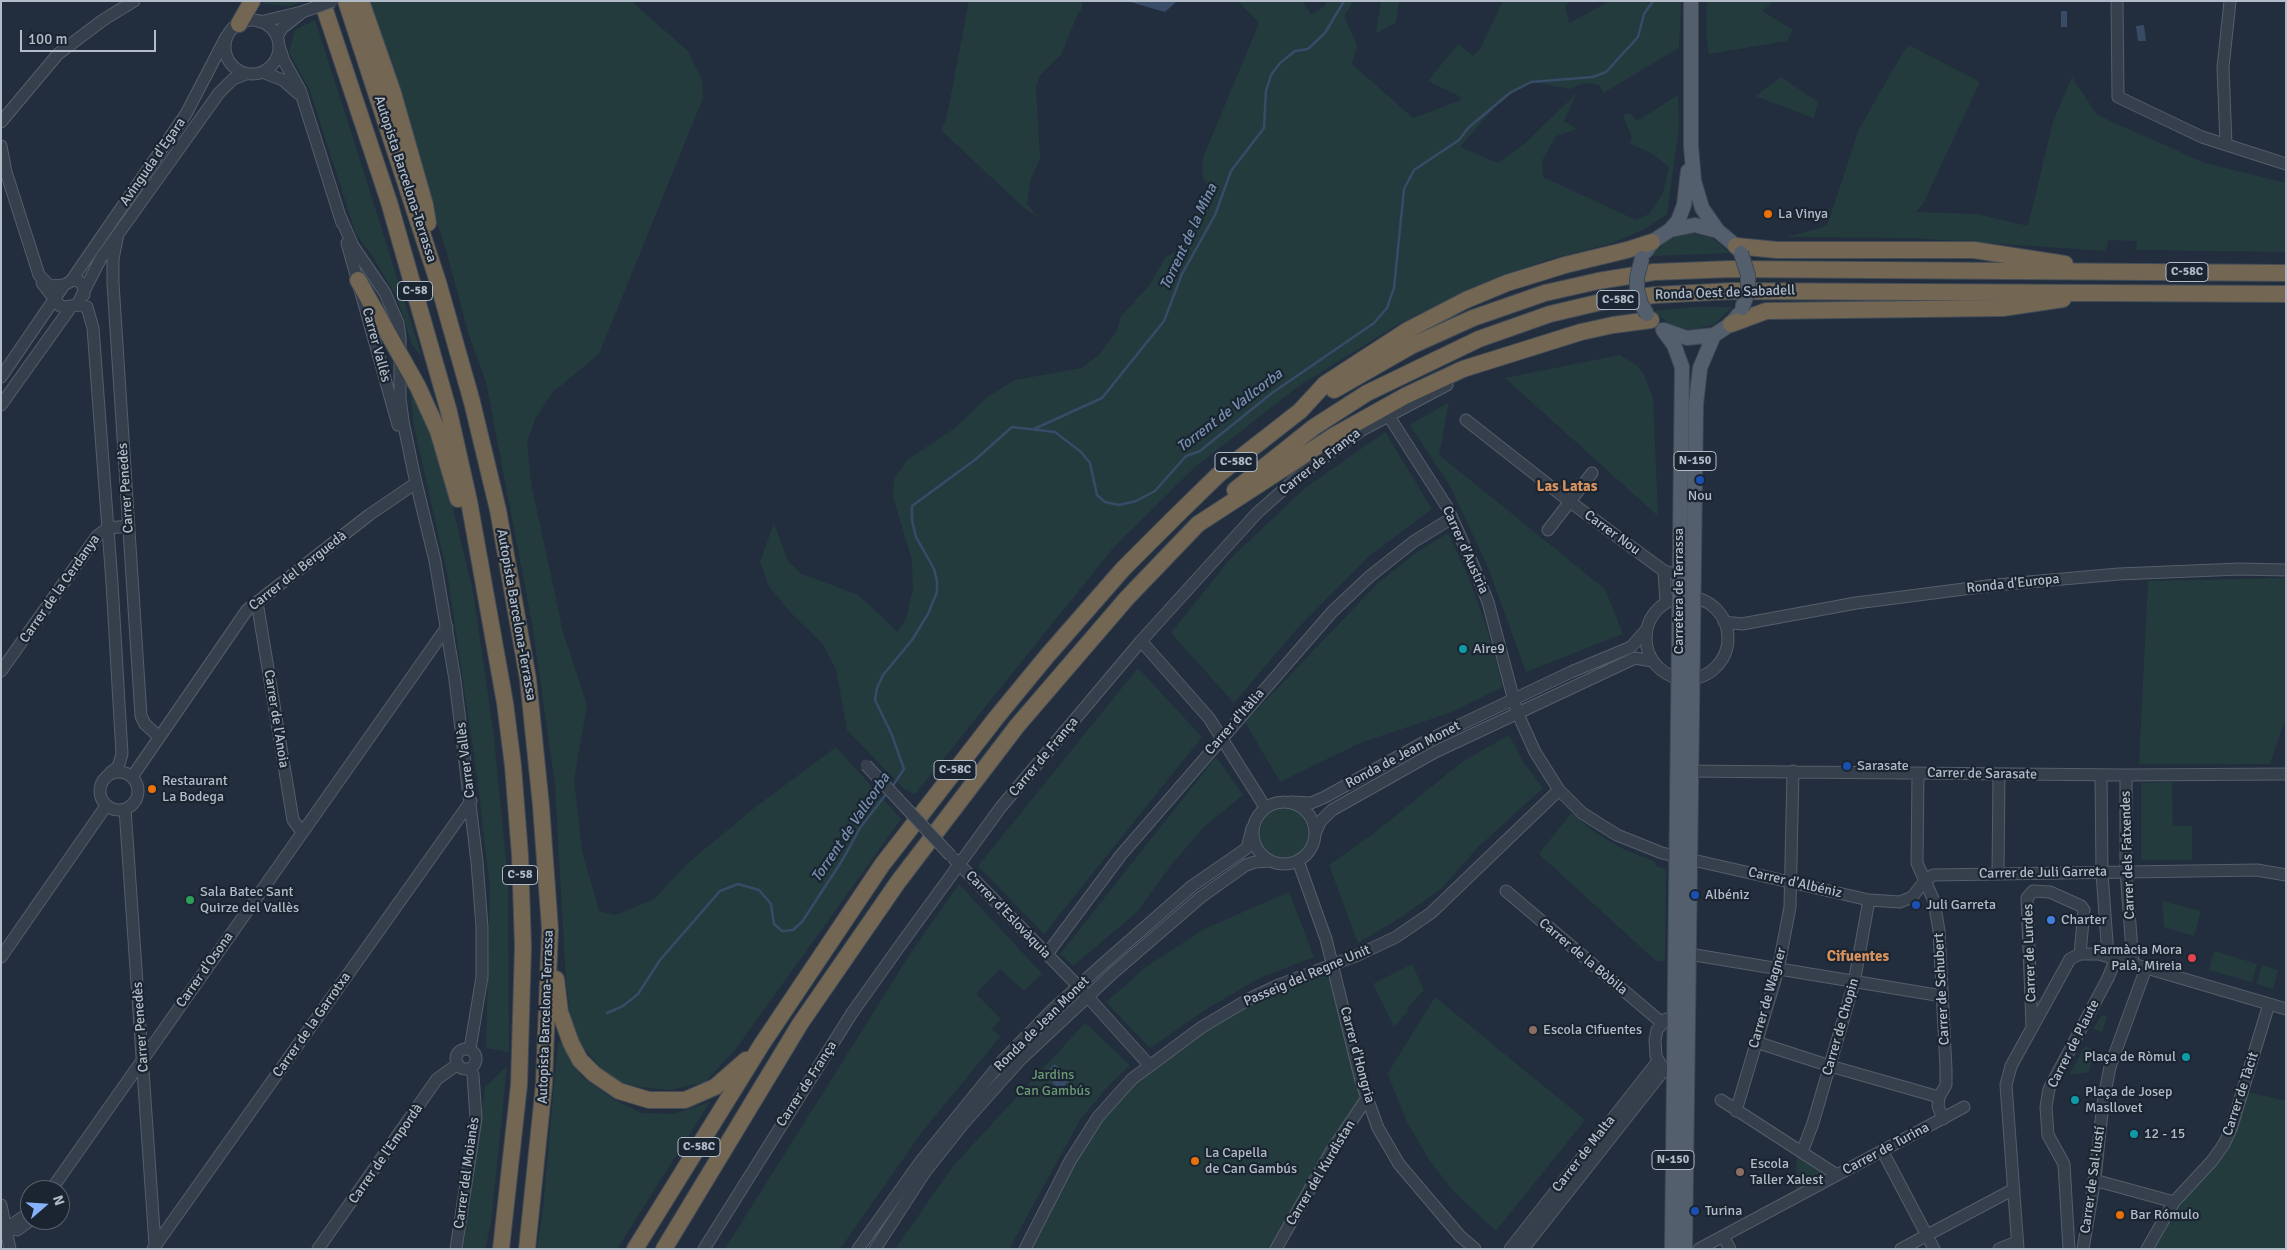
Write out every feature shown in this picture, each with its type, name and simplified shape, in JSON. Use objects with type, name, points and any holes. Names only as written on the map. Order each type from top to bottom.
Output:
[{"type":"highway","points":[[239,24],[252,1]]},
{"type":"highway","name":"Autopista Barcelona-Terrassa","points":[[322,1],[389,202],[437,367],[469,501],[485,587],[513,766],[520,855],[523,947],[519,1085],[499,1249]]},
{"type":"highway","name":"Autopista Barcelona-Terrassa","points":[[346,1],[438,282],[472,402],[498,510],[514,591],[528,679],[542,806],[550,929],[544,1084],[527,1249]]},
{"type":"highway","points":[[361,1],[393,93],[425,205],[438,282]]},
{"type":"highway","points":[[1300,411],[1325,384],[1339,374],[1408,330],[1466,300],[1507,283],[1565,264],[1652,242]]},
{"type":"highway","points":[[1738,249],[1974,250],[2056,261],[2089,271]]},
{"type":"highway","name":"Ronda Oest de Sabadell","points":[[1300,411],[1359,374],[1411,346],[1473,318],[1545,293],[1598,281],[1654,272],[1731,269],[2286,273]]},
{"type":"highway","points":[[358,280],[418,387],[438,431],[485,587]]},
{"type":"highway","name":"Ronda Oest de Sabadell","points":[[1198,524],[1275,456],[1314,427],[1368,393],[1479,338],[1550,314],[1601,302],[1655,295],[1732,291],[2286,294]]},
{"type":"highway","points":[[1731,324],[1744,317],[1766,311],[2003,308],[2100,292]]},
{"type":"highway","points":[[1198,524],[1302,456],[1367,417],[1463,369],[1581,332],[1620,323],[1654,321]]},
{"type":"highway","name":"C-58C","points":[[635,1249],[762,1044],[882,865],[990,725],[1123,569],[1218,475],[1300,411]]},
{"type":"highway","name":"C-58C","points":[[664,1249],[800,1024],[898,882],[1017,726],[1126,598],[1198,524]]},
{"type":"highway","points":[[550,929],[560,1012],[570,1043],[580,1060],[594,1074],[619,1091],[633,1097],[667,1102],[685,1100],[702,1095],[724,1081],[762,1044]]},
{"type":"main road","name":"N-150","points":[[1654,321],[1641,304],[1637,290],[1637,278],[1642,258],[1652,242],[1670,230],[1678,221],[1684,205],[1691,146],[1691,1]]},
{"type":"main road","name":"N-150","points":[[1691,146],[1697,194],[1702,208],[1718,231],[1738,249]]},
{"type":"main road","name":"N-150","points":[[1670,230],[1694,225],[1718,231]]},
{"type":"main road","points":[[1654,321],[1687,338],[1714,335],[1731,324],[1742,308],[1748,292],[1748,276],[1738,249]]},
{"type":"main road","name":"Carretera de Terrassa","points":[[1654,321],[1674,345],[1682,367],[1678,575]]},
{"type":"main road","name":"Carretera de Terrassa","points":[[1672,1249],[1671,1069],[1674,1016],[1678,771],[1692,595],[1696,404],[1700,368],[1714,335]]},
{"type":"main road","points":[[1678,575],[1692,595]]},
{"type":"main road","name":"Carretera de Terrassa","points":[[1685,1243],[1671,1069],[1687,1025],[1692,771],[1686,679]]},
{"type":"street","points":[[1,122],[58,54],[103,20],[134,1]]},
{"type":"street","points":[[260,22],[302,12],[333,1]]},
{"type":"street","points":[[2117,1],[2118,97],[2167,122],[2286,164]]},
{"type":"street","points":[[2226,144],[2223,68],[2230,1]]},
{"type":"street","points":[[278,42],[272,29],[260,22],[250,20],[239,24],[226,37],[226,55],[230,64],[246,74],[262,72],[275,60],[282,28],[302,12]]},
{"type":"street","name":"Avinguda d'Egara","points":[[1,377],[5,364],[61,292],[186,114],[226,37]]},
{"type":"street","name":"Carrer Vallès","points":[[278,42],[305,106],[340,216],[415,479],[430,538],[447,627],[470,801],[482,927],[482,977],[470,1049]]},
{"type":"street","name":"Carrer Vallès","points":[[262,72],[290,85],[297,92],[305,106]]},
{"type":"street","name":"Avinguda d'Egara","points":[[1,405],[22,374],[84,295],[94,270],[118,234],[219,93],[233,79],[246,74]]},
{"type":"street","points":[[1,146],[6,172],[41,279],[46,304],[44,315]]},
{"type":"street","name":"Carrer Vallès","points":[[340,216],[353,246],[379,283],[398,323],[401,356],[400,398],[415,479]]},
{"type":"street","name":"Carrer Penedès","points":[[118,234],[113,260],[113,283],[141,716],[145,724],[158,736]]},
{"type":"street","points":[[41,279],[61,292]]},
{"type":"street","points":[[41,279],[61,292]]},
{"type":"street","points":[[74,306],[60,306],[61,292],[77,280],[81,283],[84,295]]},
{"type":"street","name":"Carrer Penedès","points":[[74,306],[87,307],[93,328],[122,754],[118,767],[110,773]]},
{"type":"street","name":"Carrer de França","points":[[704,1249],[852,1013],[955,860],[1141,641],[1258,513],[1301,474],[1362,430],[1465,376],[1486,362]]},
{"type":"street","points":[[5,364],[22,374]]},
{"type":"street","name":"Carrer d'Austria","points":[[1388,415],[1412,450],[1452,518],[1488,602],[1514,698]]},
{"type":"street","name":"Carrer Nou","points":[[1466,420],[1569,501],[1664,571],[1678,575]]},
{"type":"street","points":[[1548,530],[1592,473]]},
{"type":"street","name":"Carrer del Berguedà","points":[[132,777],[239,618],[415,479]]},
{"type":"street","name":"Carrer d'Itàlia","points":[[1047,954],[1121,856],[1326,618],[1350,595],[1413,542],[1452,518]]},
{"type":"street","name":"Carrer de la Cerdanya","points":[[1,671],[96,536],[108,528],[129,526]]},
{"type":"street","name":"Ronda d'Europa","points":[[1724,622],[1742,624],[1856,603],[1995,585],[2119,574],[2240,569],[2286,570]]},
{"type":"street","points":[[1647,628],[1645,645],[1652,661],[1664,673],[1686,679],[1707,675],[1720,664],[1728,647],[1729,636],[1724,622],[1714,607],[1692,595],[1666,602],[1664,571]]},
{"type":"street","name":"Carrer de l'Anoia","points":[[257,602],[292,820],[302,832]]},
{"type":"street","name":"Ronda de Jean Monet","points":[[1291,802],[1311,802],[1325,797],[1426,741],[1514,698],[1631,647],[1647,628],[1656,611],[1666,602]]},
{"type":"street","points":[[1729,636],[1742,624]]},
{"type":"street","name":"Carrer d'Osona","points":[[58,1180],[447,627]]},
{"type":"street","points":[[1141,641],[1184,689],[1222,737],[1265,806]]},
{"type":"street","name":"Ronda de Jean Monet","points":[[1315,834],[1320,822],[1332,810],[1435,752],[1516,712],[1635,658],[1652,661]]},
{"type":"street","points":[[1514,698],[1516,712],[1535,752],[1559,790],[1582,813],[1617,835],[1662,853],[1690,860]]},
{"type":"street","name":"Carrer d'Eslovàquia","points":[[866,765],[955,860],[1078,986],[1150,1066]]},
{"type":"street","name":"Carrer de Sarasate","points":[[1678,771],[2101,775],[2286,774]]},
{"type":"street","points":[[124,772],[132,777],[137,786],[138,793],[134,804],[125,809],[116,810],[106,806],[100,795],[99,788],[103,780],[110,773],[124,772]]},
{"type":"street","name":"Carrer de Wagner","points":[[1736,1111],[1778,970],[1790,907],[1793,772]]},
{"type":"street","name":"Carrer de Schubert","points":[[1918,773],[1917,863],[1934,902],[1939,931],[1946,1085],[1939,1097]]},
{"type":"street","points":[[1998,872],[2000,774]]},
{"type":"street","name":"Carrer dels Fatxendes","points":[[2101,775],[2102,873],[2112,957]]},
{"type":"street","name":"Carrer dels Fatxendes","points":[[2126,775],[2126,871],[2134,964]]},
{"type":"street","name":"Passeig del Regne Unit","points":[[1025,1249],[1070,1161],[1098,1118],[1120,1090],[1202,1027],[1249,999],[1358,955],[1396,937],[1431,913],[1559,790]]},
{"type":"street","name":"Carrer de la Garrotxa","points":[[154,1247],[470,801]]},
{"type":"street","points":[[1275,802],[1291,802],[1309,813],[1314,823],[1315,834],[1308,853],[1298,861],[1287,864],[1270,861],[1258,851],[1253,839],[1252,828],[1265,806],[1275,802]]},
{"type":"street","points":[[1,957],[106,806]]},
{"type":"street","name":"Carrer Penedès","points":[[125,809],[144,1058],[154,1247]]},
{"type":"street","name":"Ronda de Jean Monet","points":[[858,1249],[955,1116],[1003,1060],[1078,986],[1192,886],[1246,848],[1252,828]]},
{"type":"street","name":"Carrer d'Albéniz","points":[[1690,860],[1869,900],[1900,902]]},
{"type":"street","name":"Ronda de Jean Monet","points":[[875,1249],[925,1172],[963,1124],[1014,1066],[1088,997],[1201,897],[1246,865],[1270,861]]},
{"type":"street","name":"Carrer d'Hongria","points":[[1298,861],[1333,964],[1361,1081],[1378,1128],[1398,1164],[1460,1236],[1475,1249]]},
{"type":"street","name":"Carrer de Juli Garreta","points":[[1900,902],[1912,897],[1924,882],[1933,875],[1998,872],[2102,873],[2126,871],[2257,870],[2286,875]]},
{"type":"street","name":"Carrer de la Bòbila","points":[[1506,892],[1661,1022]]},
{"type":"street","name":"Carrer de Lurdes","points":[[2032,1028],[2027,898],[2033,892],[2050,892],[2081,906],[2084,910],[2078,954]]},
{"type":"street","name":"Carrer de Chopin","points":[[1802,1152],[1814,1123],[1854,983],[1869,900]]},
{"type":"street","points":[[1689,954],[1854,983],[1942,996]]},
{"type":"street","points":[[1999,1249],[2018,1245],[2006,1085],[2011,1066],[2070,959],[2078,954],[2112,957],[2286,1009]]},
{"type":"street","name":"Carrer de Plaute","points":[[2069,1249],[2064,1164],[2048,1135],[2046,1107],[2049,1089],[2108,978],[2112,957]]},
{"type":"street","name":"Carrer de Sal·lustí","points":[[2083,1249],[2094,1180],[2103,1103],[2110,1068],[2146,968]]},
{"type":"street","name":"Carrer de Tàcit","points":[[2147,1249],[2174,1202],[2212,1161],[2227,1136],[2269,1004]]},
{"type":"street","points":[[1661,1022],[1674,1016],[1687,1025]]},
{"type":"street","name":"Carretera de Terrassa","points":[[1661,1022],[1655,1040],[1671,1069]]},
{"type":"street","points":[[1756,1042],[1830,1066],[1939,1097],[1938,1106],[1943,1119]]},
{"type":"street","points":[[470,1049],[475,1053],[477,1059],[475,1064],[470,1068],[462,1068],[456,1058],[458,1052],[470,1049]]},
{"type":"street","name":"Carrer de l'Empordà","points":[[318,1249],[437,1079],[458,1064]]},
{"type":"street","name":"Carrer del Moianès","points":[[456,1249],[476,1118],[473,1076],[470,1068]]},
{"type":"street","name":"Carrer de Malta","points":[[1510,1249],[1671,1069]]},
{"type":"street","name":"Carrer de Malta","points":[[1523,1249],[1671,1069]]},
{"type":"street","name":"Carrer del Kurdistan","points":[[1276,1249],[1332,1150],[1367,1098]]},
{"type":"street","points":[[1721,1100],[1837,1175]]},
{"type":"street","name":"Carrer de Turina","points":[[1685,1243],[1700,1248],[1883,1152],[1964,1107]]},
{"type":"street","points":[[1883,1152],[1934,1249]]},
{"type":"street","points":[[2094,1180],[2174,1202]]},
{"type":"street","points":[[1901,1249],[2014,1189]]},
{"type":"street","points":[[1,1205],[10,1249]]},
{"type":"street","points":[[7,1228],[20,1219]]},
{"type":"street","points":[[7,1228],[17,1230],[20,1228]]},
{"type":"street","points":[[1723,1236],[1730,1249]]},
{"type":"green space","points":[[264,1],[304,1],[290,6],[263,4]]},
{"type":"green space","points":[[371,1],[631,1],[688,51],[702,80],[703,98],[599,354],[552,393],[535,419],[527,442],[531,483],[563,632],[587,705],[574,780],[582,851],[599,911],[615,915],[653,900],[686,865],[713,842],[757,806],[836,747],[901,819],[735,1050],[705,1082],[669,1090],[641,1087],[616,1081],[597,1064],[580,1043],[571,1020],[566,981],[555,785],[532,623],[486,382],[469,335],[445,246],[360,6]]},
{"type":"green space","points":[[969,1],[1082,1],[1082,10],[1078,13],[1061,55],[1040,75],[1036,87],[1040,159],[1030,181],[1027,204],[1038,217],[1024,208],[941,130],[946,121]]},
{"type":"green space","points":[[1238,1],[1302,1],[1311,14],[1324,7],[1327,1],[1354,1],[1344,16],[1357,45],[1352,64],[1413,118],[1459,101],[1461,97],[1428,81],[1458,44],[1473,56],[1480,49],[1503,1],[1572,1],[1565,5],[1569,23],[1610,1],[1681,1],[1679,48],[1603,93],[1599,85],[1584,83],[1570,89],[1534,82],[1501,100],[1460,147],[1498,163],[1523,145],[1576,94],[1564,121],[1577,129],[1556,136],[1542,161],[1543,177],[1636,220],[1649,214],[1663,193],[1669,167],[1653,154],[1629,143],[1632,138],[1623,115],[1630,113],[1637,121],[1678,95],[1679,127],[1667,214],[1645,229],[1612,243],[1547,260],[1471,288],[1400,323],[1299,386],[1195,467],[1114,547],[915,794],[904,789],[847,730],[836,669],[822,643],[794,616],[769,587],[760,562],[774,523],[788,561],[802,574],[856,594],[897,632],[906,619],[913,589],[912,560],[893,497],[894,479],[907,460],[955,428],[986,398],[1015,380],[1082,368],[1099,355],[1117,330],[1121,316],[1148,287],[1166,257],[1179,250],[1192,231],[1190,223],[1208,188],[1202,175],[1203,158],[1259,23]]},
{"type":"green space","points":[[1381,1],[1399,1],[1396,23],[1376,33]]},
{"type":"green space","points":[[1707,1],[1774,1],[1762,11],[1793,30],[1787,41],[1709,54],[1706,35]]},
{"type":"green space","points":[[315,20],[422,357],[412,345],[397,298],[373,257],[356,234],[310,91],[289,52],[295,30]]},
{"type":"green space","points":[[1909,45],[1980,82],[1923,204],[1915,212],[1977,214],[2028,226],[2053,122],[2072,77],[2097,115],[2205,163],[2286,183],[2286,252],[2136,250],[2137,241],[2108,240],[2106,251],[1912,238],[1787,237],[1827,226],[1859,129]]},
{"type":"green space","points":[[1781,77],[1818,102],[1814,118],[1755,96]]},
{"type":"green space","points":[[1690,233],[1712,238],[1730,253],[1650,256],[1669,239]]},
{"type":"green space","points":[[1693,307],[1733,307],[1714,324],[1693,330],[1671,325],[1653,311]]},
{"type":"green space","points":[[1620,355],[1636,365],[1643,373],[1653,397],[1658,516],[1505,378]]},
{"type":"green space","points":[[409,377],[436,437],[473,592],[493,729],[508,880],[509,1052],[486,1048],[490,889],[477,776],[448,578],[414,426]]},
{"type":"green space","points":[[1449,402],[1439,455],[1605,589],[1623,634],[1526,672],[1488,567],[1450,486],[1410,425]]},
{"type":"green space","points":[[1385,432],[1432,509],[1369,556],[1294,632],[1234,703],[1171,633],[1230,559],[1304,489]]},
{"type":"green space","points":[[1448,533],[1470,581],[1487,629],[1503,687],[1449,713],[1360,743],[1280,782],[1245,722],[1378,583],[1417,552]]},
{"type":"green space","points":[[2286,578],[2286,717],[2270,764],[2139,764],[2148,581]]},
{"type":"green space","points":[[1138,668],[1202,737],[1044,934],[978,866]]},
{"type":"green space","points":[[1509,735],[1523,762],[1543,788],[1476,849],[1443,887],[1403,916],[1358,943],[1329,865],[1373,834],[1462,762]]},
{"type":"green space","points":[[1216,757],[1243,795],[1204,827],[1172,864],[1136,913],[1073,966],[1060,954]]},
{"type":"green space","points":[[2172,782],[2173,826],[2192,826],[2192,860],[2141,860],[2141,783]]},
{"type":"green space","points":[[1284,805],[1295,807],[1304,813],[1310,822],[1312,833],[1310,844],[1304,853],[1295,859],[1284,861],[1273,859],[1264,853],[1258,844],[1256,833],[1258,822],[1264,813],[1273,807]]},
{"type":"green space","points":[[1571,813],[1594,832],[1625,850],[1655,862],[1656,866],[1666,869],[1665,961],[1656,961],[1539,854]]},
{"type":"green space","points":[[959,884],[1042,974],[1024,991],[1000,969],[976,994],[1001,1019],[992,1029],[1000,1037],[922,1132],[840,1249],[725,1249],[910,954]]},
{"type":"green space","points":[[1289,892],[1314,957],[1262,977],[1208,1008],[1150,1048],[1106,1002],[1146,967],[1204,929]]},
{"type":"green space","points":[[2162,901],[2201,911],[2194,936],[2164,927]]},
{"type":"green space","points":[[2214,951],[2257,964],[2252,982],[2209,970]]},
{"type":"green space","points":[[1333,964],[1367,1098],[1276,1249],[1025,1249],[1070,1161],[1120,1090],[1202,1027]]},
{"type":"green space","points":[[1412,964],[1424,990],[1407,1008],[1409,1010],[1394,1027],[1373,984]]},
{"type":"green space","points":[[2262,965],[2278,970],[2273,989],[2257,984]]},
{"type":"green space","points":[[1435,997],[1585,1120],[1496,1231],[1454,1192],[1430,1161],[1407,1122],[1388,1073]]},
{"type":"green space","points":[[2102,1015],[2107,1017],[2102,1032],[2093,1029]]},
{"type":"green space","name":"Jardins Can Gambús","points":[[1085,1023],[1130,1065],[1109,1085],[1080,1120],[1009,1249],[895,1249],[954,1165]]},
{"type":"green space","points":[[563,1041],[582,1077],[613,1099],[642,1113],[674,1114],[710,1102],[617,1249],[537,1249],[543,1209],[558,1042]]},
{"type":"green space","points":[[2085,1046],[2094,1050],[2089,1072],[2069,1075]]},
{"type":"green space","points":[[507,1066],[491,1223],[485,1249],[463,1249],[485,1087]]},
{"type":"green space","points":[[2243,1091],[2286,1101],[2286,1249],[2149,1249],[2157,1231],[2212,1161]]},
{"type":"green space","points":[[1797,1155],[1821,1171],[1821,1178],[1796,1191]]},
{"type":"water","points":[[1127,1],[1177,1],[1165,12]]},
{"type":"water","points":[[2061,11],[2067,11],[2067,27],[2061,27]]},
{"type":"water","points":[[2144,25],[2146,41],[2138,41],[2136,26]]},
{"type":"water","points":[[1055,1064],[1070,1080],[1060,1090],[1044,1074]]},
{"type":"waterway","name":"Torrent de la Mina","points":[[1034,429],[1102,398],[1164,321],[1182,274],[1215,215],[1231,171],[1264,128],[1266,91],[1271,75],[1280,63],[1295,51],[1308,49],[1325,33],[1344,1]]},
{"type":"waterway","name":"Torrent de Vallcorba","points":[[892,787],[904,769],[892,735],[875,700],[877,688],[883,675],[912,640],[928,614],[937,592],[934,569],[916,537],[912,520],[912,506],[976,459],[1012,427],[1055,432],[1081,452],[1090,463],[1097,495],[1105,502],[1119,505],[1136,501],[1155,491],[1186,456],[1200,451],[1272,393],[1374,323],[1387,308],[1394,288],[1404,189],[1414,170],[1459,140],[1468,128],[1511,92],[1531,82],[1593,77],[1606,72],[1638,37],[1644,14],[1653,1]]},
{"type":"waterway","name":"Torrent de Vallcorba","points":[[607,1013],[623,1006],[638,994],[660,960],[720,891],[738,884],[759,890],[771,904],[774,924],[782,931],[793,930],[802,922],[843,859],[860,828],[887,793]]},
{"type":"place","name":"La Vinya","points":[[1768,214]]},
{"type":"place","name":"Nou","points":[[1700,480]]},
{"type":"place","name":"Aire9","points":[[1463,649]]},
{"type":"place","name":"Sarasate","points":[[1847,766]]},
{"type":"place","name":"Restaurant La Bodega","points":[[152,789]]},
{"type":"place","name":"Albéniz","points":[[1695,895]]},
{"type":"place","name":"Sala Batec Sant Quirze del Vallès","points":[[190,900]]},
{"type":"place","name":"Juli Garreta","points":[[1916,905]]},
{"type":"place","name":"Charter","points":[[2051,920]]},
{"type":"place","name":"Farmàcia Mora Palà, Mireia","points":[[2192,958]]},
{"type":"place","name":"Escola Cifuentes","points":[[1533,1030]]},
{"type":"place","name":"Plaça de Ròmul","points":[[2186,1057]]},
{"type":"place","name":"Plaça de Josep Masllovet","points":[[2075,1100]]},
{"type":"place","name":"12 - 15","points":[[2134,1134]]},
{"type":"place","name":"La Capella de Can Gambús","points":[[1195,1161]]},
{"type":"place","name":"Escola Taller Xalest","points":[[1740,1172]]},
{"type":"place","name":"Turina","points":[[1695,1211]]},
{"type":"place","name":"Bar Rómulo","points":[[2120,1215]]},
{"type":"district","name":"Las Latas","points":[[1567,487]]},
{"type":"district","name":"Cifuentes","points":[[1858,957]]}]
